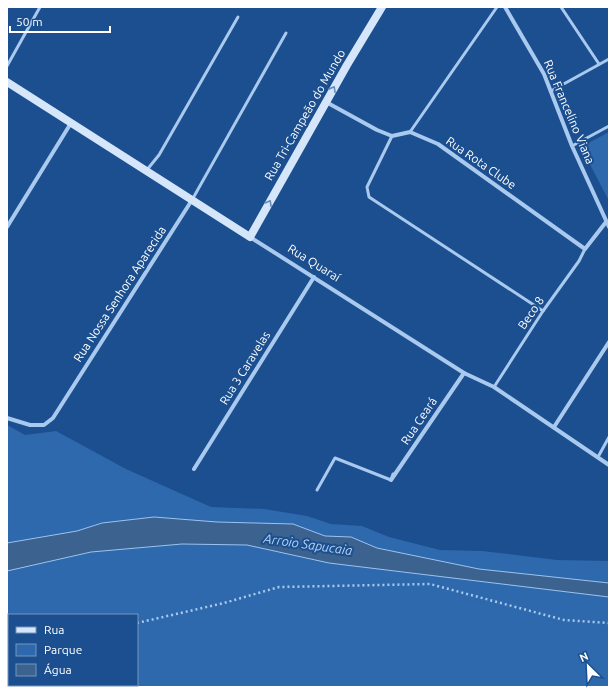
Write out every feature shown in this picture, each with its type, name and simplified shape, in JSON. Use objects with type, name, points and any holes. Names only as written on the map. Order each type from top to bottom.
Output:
[{"type":"street","name":"Rua Tri-Campeão do Mundo","points":[[250,237],[326,102],[382,7]]},
{"type":"street","name":"Rua Francelino Viana","points":[[506,7],[544,74],[572,146],[609,227]]},
{"type":"street","name":"Rua Quaraí","points":[[7,82],[464,372],[494,387],[609,464]]},
{"type":"street","points":[[326,102],[377,130],[392,136],[410,132]]},
{"type":"street","points":[[7,226],[72,123]]},
{"type":"street","name":"Rua Rota Clube","points":[[410,132],[438,144],[585,249]]},
{"type":"street","name":"Rua Nossa Senhora Aparecida","points":[[7,418],[30,426],[44,425],[53,418],[192,200]]},
{"type":"street","points":[[585,249],[606,222]]},
{"type":"street","name":"Rua 3 Caravelas","points":[[194,469],[314,278]]},
{"type":"street","points":[[554,427],[609,342]]},
{"type":"street","name":"Rua Ceará","points":[[391,480],[464,372]]},
{"type":"lane","points":[[7,66],[40,7]]},
{"type":"lane","points":[[410,132],[497,7]]},
{"type":"lane","points":[[561,7],[599,64]]},
{"type":"lane","points":[[146,171],[159,154],[238,17]]},
{"type":"lane","points":[[192,200],[286,32]]},
{"type":"lane","points":[[551,91],[609,60]]},
{"type":"lane","points":[[572,146],[609,126]]},
{"type":"lane","points":[[392,136],[367,187],[369,197],[542,311]]},
{"type":"lane","name":"Beco 8","points":[[494,387],[542,311],[579,261],[585,249]]},
{"type":"lane","points":[[598,457],[609,437]]},
{"type":"lane","points":[[317,490],[335,458],[391,480],[392,474]]},
{"type":"path","points":[[138,623],[224,603],[279,587],[430,584],[564,620],[609,623]]},
{"type":"green space","points":[[609,132],[609,201],[581,147]]},
{"type":"green space","points":[[7,425],[25,435],[56,431],[126,469],[211,507],[264,509],[307,516],[331,524],[362,526],[389,537],[440,550],[482,551],[557,560],[609,561],[609,583],[479,569],[377,548],[351,537],[325,536],[293,524],[217,522],[154,517],[102,523],[77,531],[7,543]]},
{"type":"green space","points":[[182,544],[247,545],[329,563],[609,597],[609,687],[7,687],[7,571],[91,552]]},
{"type":"water","name":"Arroio Sapucaia","points":[[154,517],[217,522],[293,524],[325,536],[351,537],[377,548],[479,569],[609,583],[609,597],[329,563],[247,545],[182,544],[91,552],[7,571],[7,543],[77,531],[102,523]]}]
